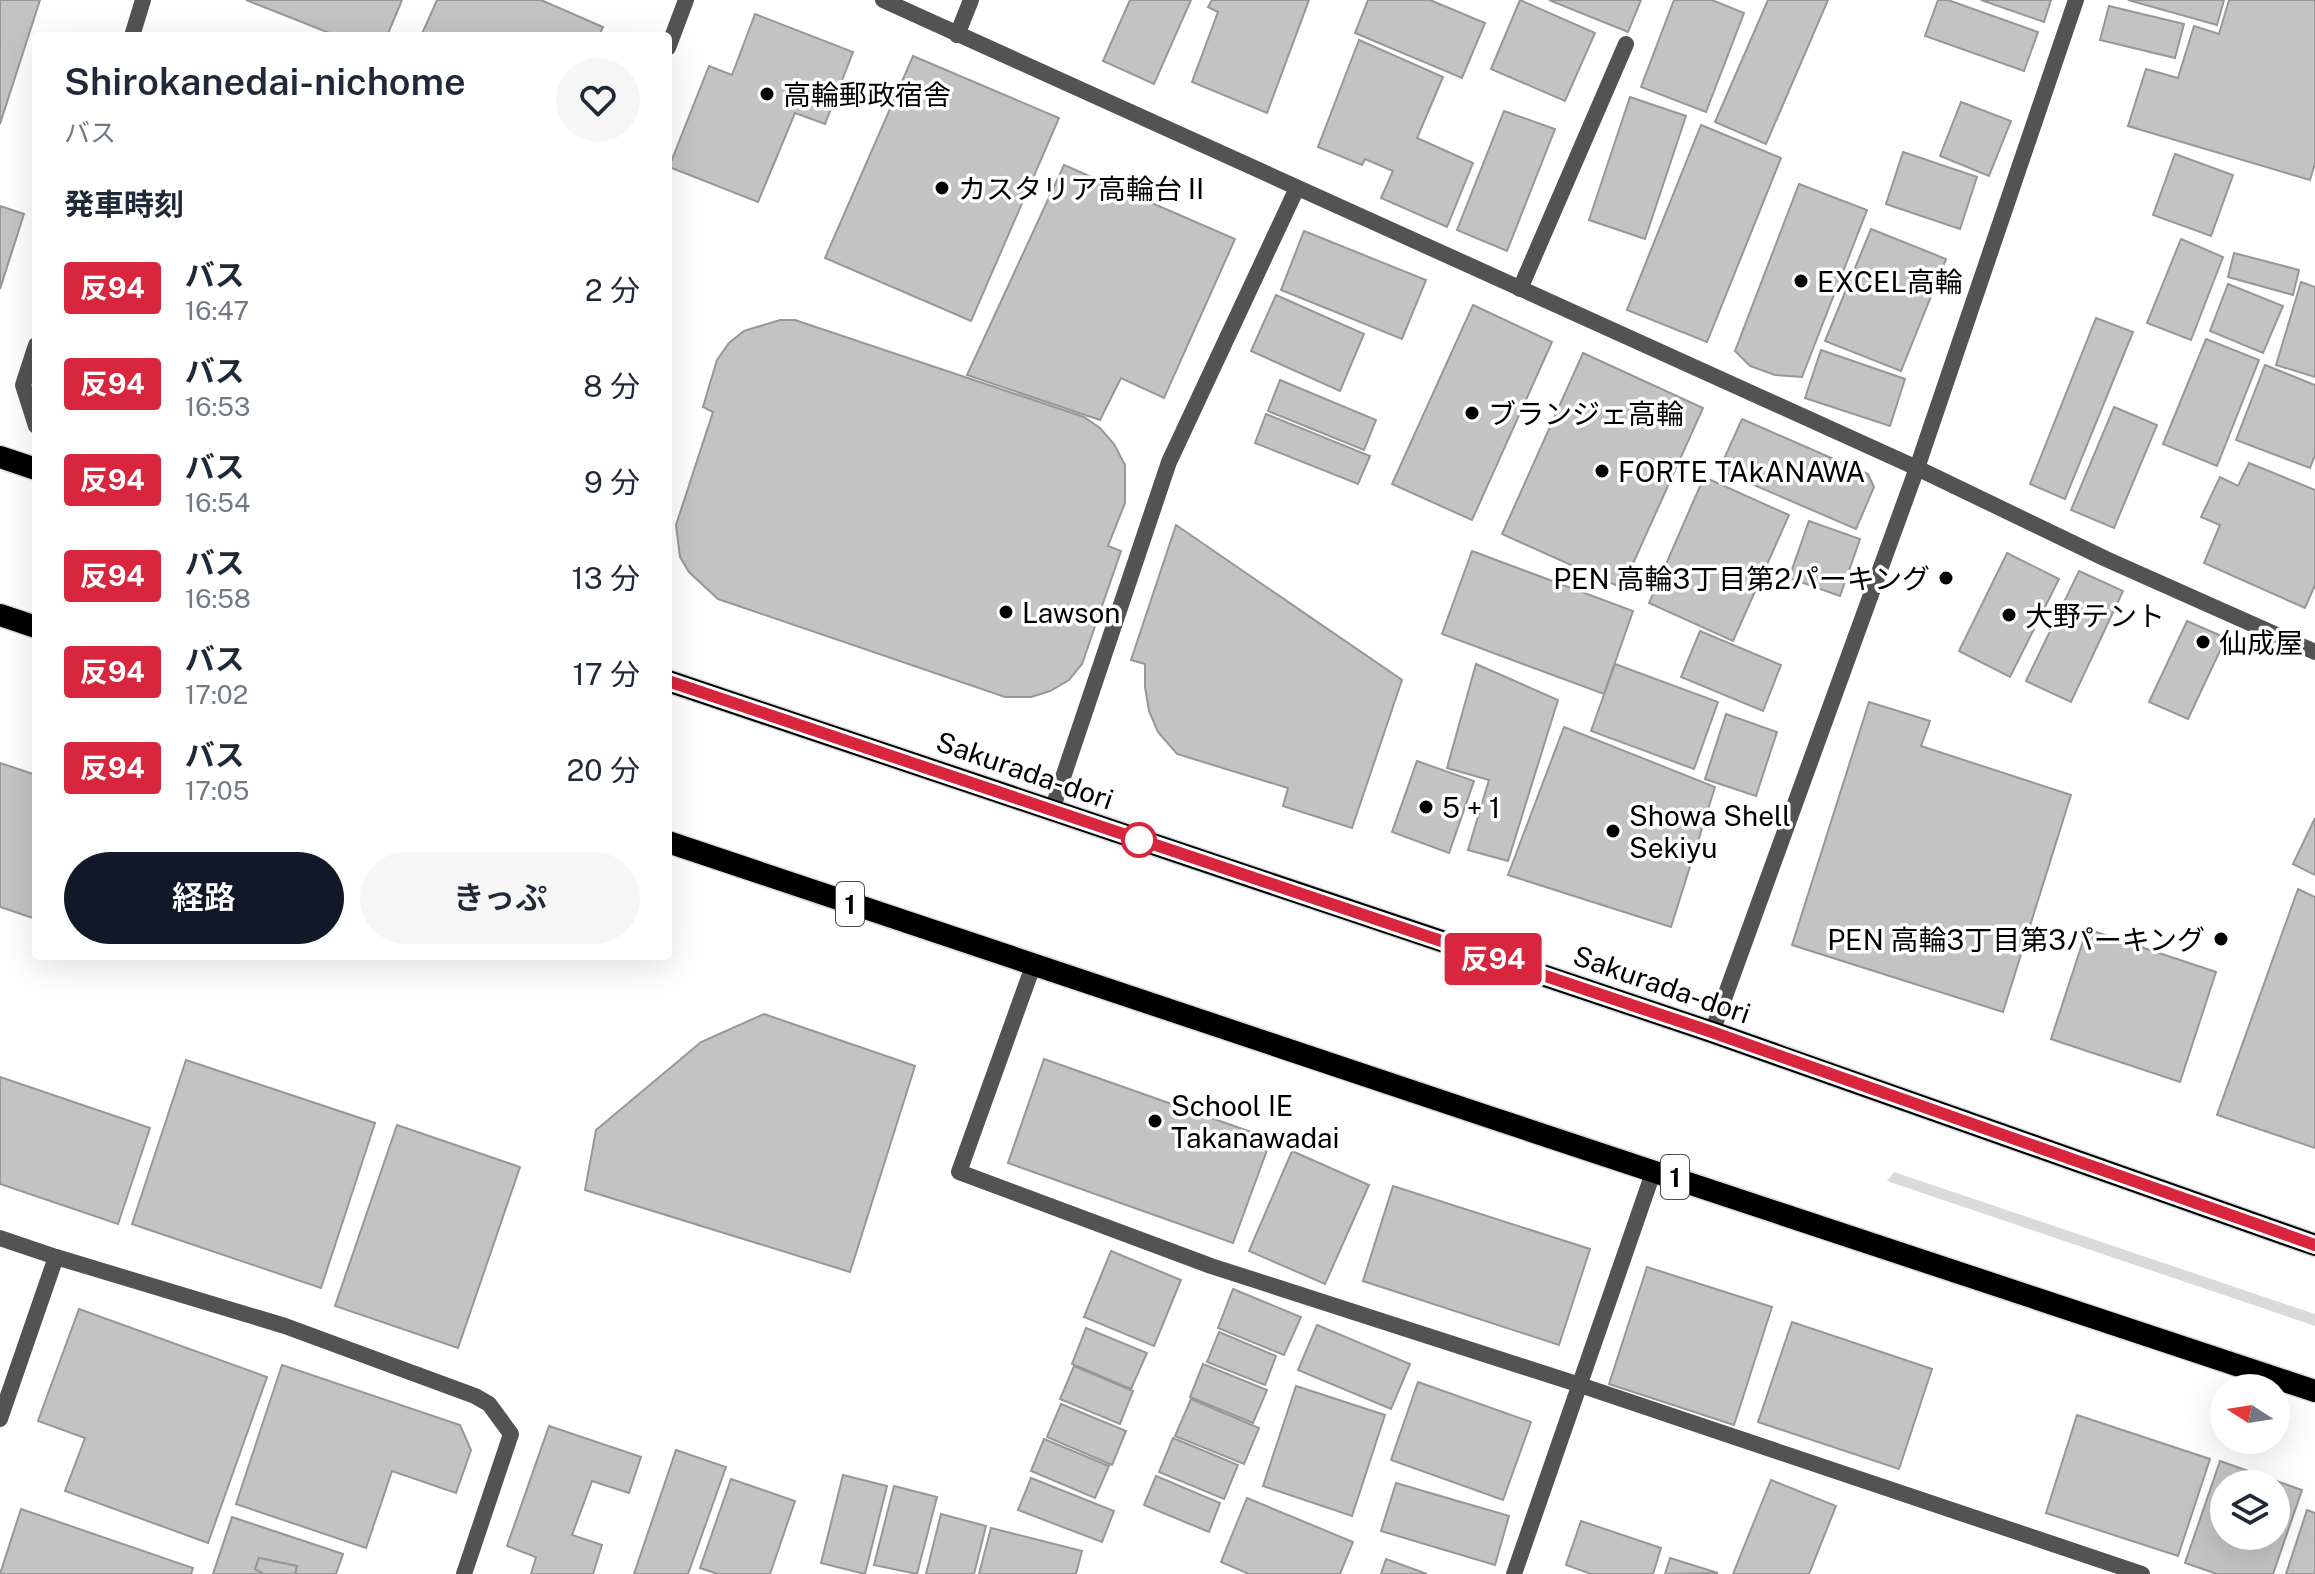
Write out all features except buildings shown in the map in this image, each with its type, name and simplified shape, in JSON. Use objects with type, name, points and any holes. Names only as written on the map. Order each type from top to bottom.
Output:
[{"type":"highway","points":[[0,457],[32,468]]},
{"type":"highway","points":[[0,615],[32,626]]},
{"type":"highway","name":"Sakurada-dori","points":[[672,682],[1712,1032],[2315,1245]]},
{"type":"highway","name":"1","points":[[672,843],[2315,1391]]},
{"type":"street","points":[[133,32],[143,0]]},
{"type":"street","points":[[672,37],[686,0]]},
{"type":"street","points":[[883,0],[1917,468],[2106,559],[2315,652]]},
{"type":"street","points":[[957,35],[971,0]]},
{"type":"street","points":[[1712,1032],[1917,468],[2076,0]]},
{"type":"street","points":[[1520,289],[1626,44]]},
{"type":"street","points":[[1052,810],[1169,462],[1297,188]]},
{"type":"street","points":[[32,357],[23,385],[32,413]]},
{"type":"street","points":[[1033,966],[959,1172],[1211,1266],[1580,1385],[2142,1574]]},
{"type":"street","points":[[1514,1574],[1654,1170]]},
{"type":"street","points":[[0,1238],[285,1326],[475,1396],[489,1404],[511,1434],[464,1574]]},
{"type":"street","points":[[0,1419],[56,1257]]},
{"type":"shaded area","points":[[1894,1172],[2315,1314],[2315,1326],[1887,1181]]},
{"type":"bus line","name":"反94","points":[[672,682],[1712,1032],[2315,1245]]},
{"type":"place","name":"高輪郵政宿舎","points":[[767,94]]},
{"type":"place","name":"カスタリア高輪台Ⅱ","points":[[942,188]]},
{"type":"place","name":"EXCEL高輪","points":[[1801,281]]},
{"type":"place","name":"ブランジェ高輪","points":[[1472,413]]},
{"type":"place","name":"FORTE TAkANAWA","points":[[1602,471]]},
{"type":"place","name":"PEN 高輪3丁目第2パーキング","points":[[1946,578]]},
{"type":"place","name":"Lawson","points":[[1006,612]]},
{"type":"place","name":"大野テント","points":[[2009,615]]},
{"type":"place","name":"仙成屋","points":[[2203,642]]},
{"type":"place","name":"5 + 1","points":[[1426,807]]},
{"type":"place","name":"Showa Shell Sekiyu","points":[[1613,831]]},
{"type":"place","name":"PEN 高輪3丁目第3パーキング","points":[[2221,939]]},
{"type":"place","name":"School IE Takanawadai","points":[[1155,1121]]}]
